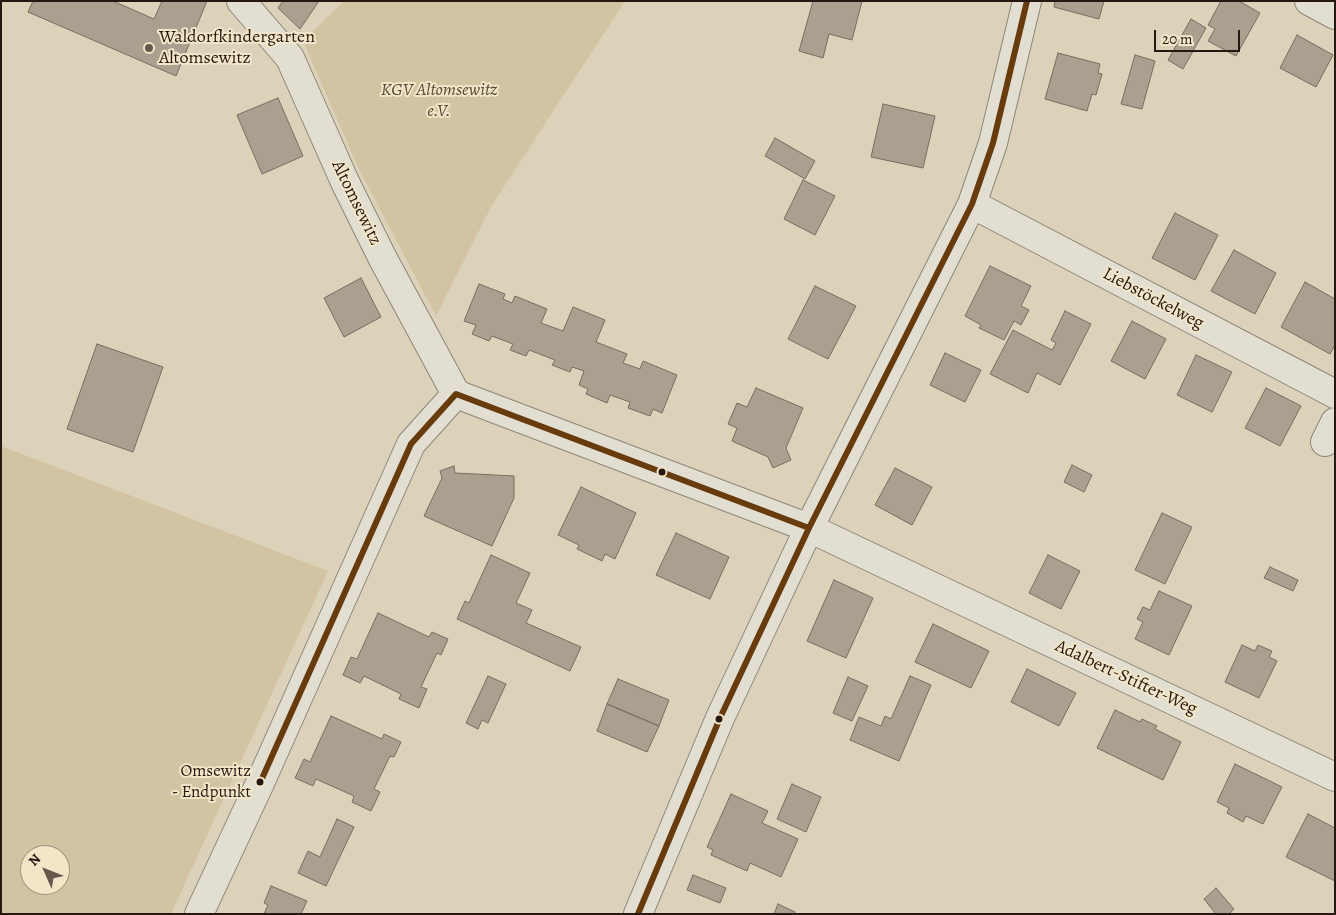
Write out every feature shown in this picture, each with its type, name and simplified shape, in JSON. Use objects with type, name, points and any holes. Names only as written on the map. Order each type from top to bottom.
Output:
[{"type":"street","name":"Altomsewitz","points":[[241,1],[290,58],[345,182],[378,249],[456,394]]},
{"type":"street","points":[[638,914],[720,718],[809,528],[972,204],[993,143],[1027,1]]},
{"type":"street","points":[[1309,1],[1335,15]]},
{"type":"street","name":"Liebstöckelweg","points":[[972,204],[1335,394]]},
{"type":"street","points":[[199,914],[260,783],[411,444],[456,394],[809,528]]},
{"type":"street","name":"Adalbert-Stifter-Weg","points":[[809,528],[1335,777]]},
{"type":"green space","name":"KGV Altomsewitz e.V.","points":[[344,1],[625,1],[492,205],[436,316],[359,169],[303,41]]},
{"type":"green space","points":[[1,446],[328,571],[171,914],[1,914]]},
{"type":"building","name":"Waldorfkindergarten Altomsewitz","points":[[33,1],[113,1],[154,19],[162,1],[207,1],[176,76],[28,12]]},
{"type":"building","points":[[283,1],[319,1],[300,29],[278,8]]},
{"type":"building","points":[[813,1],[862,1],[852,40],[829,34],[823,58],[799,51]]},
{"type":"building","points":[[1055,1],[1104,1],[1099,19],[1054,7]]},
{"type":"building","points":[[1221,1],[1239,1],[1260,13],[1236,56],[1208,41],[1215,29],[1208,25]]},
{"type":"building","points":[[1191,19],[1206,28],[1183,69],[1168,60]]},
{"type":"building","points":[[1297,35],[1333,55],[1316,87],[1280,68]]},
{"type":"building","points":[[1058,53],[1100,64],[1098,73],[1102,74],[1096,95],[1092,94],[1087,111],[1045,99]]},
{"type":"building","points":[[1135,55],[1155,61],[1142,109],[1121,104]]},
{"type":"building","points":[[278,98],[303,156],[262,174],[237,115]]},
{"type":"building","points":[[883,104],[935,116],[923,168],[871,157]]},
{"type":"building","points":[[775,138],[815,161],[805,179],[765,156]]},
{"type":"building","points":[[803,180],[835,196],[815,235],[784,219]]},
{"type":"building","points":[[1175,213],[1218,235],[1195,280],[1152,258]]},
{"type":"building","points":[[1234,250],[1276,273],[1255,314],[1211,291]]},
{"type":"building","points":[[990,266],[1031,286],[1021,306],[1029,310],[1021,325],[1014,321],[1004,340],[979,328],[981,325],[965,316]]},
{"type":"building","points":[[361,278],[381,317],[344,337],[324,298]]},
{"type":"building","points":[[1305,282],[1335,299],[1335,345],[1330,354],[1281,327]]},
{"type":"building","points":[[479,284],[505,294],[503,299],[512,303],[515,296],[547,309],[541,323],[563,331],[573,307],[605,320],[596,342],[627,354],[623,363],[640,369],[643,361],[677,375],[662,413],[653,409],[650,416],[628,408],[630,402],[610,395],[607,403],[586,394],[588,389],[579,385],[584,371],[572,367],[570,372],[552,365],[555,360],[529,350],[526,356],[510,350],[513,344],[492,336],[489,341],[472,334],[476,325],[464,321]]},
{"type":"building","points":[[815,286],[856,306],[828,359],[788,339]]},
{"type":"building","points":[[1065,311],[1091,324],[1060,385],[1037,373],[1028,393],[990,374],[1013,330],[1052,350],[1056,343],[1051,340]]},
{"type":"building","points":[[1132,321],[1166,339],[1145,379],[1111,361]]},
{"type":"building","points":[[97,344],[163,367],[133,452],[67,429]]},
{"type":"building","points":[[945,353],[981,370],[965,402],[930,385]]},
{"type":"building","points":[[1196,355],[1232,372],[1212,412],[1177,395]]},
{"type":"building","points":[[756,388],[803,408],[786,448],[791,460],[773,468],[768,457],[732,441],[737,428],[728,424],[737,403],[747,407]]},
{"type":"building","points":[[1266,388],[1301,406],[1280,446],[1245,428]]},
{"type":"building","points":[[1072,465],[1092,475],[1084,492],[1064,482]]},
{"type":"building","points":[[454,466],[455,473],[514,476],[514,498],[492,546],[424,516],[442,478],[440,471]]},
{"type":"building","points":[[895,468],[932,487],[912,525],[875,505]]},
{"type":"building","points":[[581,487],[636,513],[615,559],[605,554],[602,561],[577,549],[579,545],[558,535]]},
{"type":"building","points":[[1162,513],[1192,527],[1165,584],[1135,570]]},
{"type":"building","points":[[676,533],[729,557],[710,599],[656,575]]},
{"type":"building","points":[[491,555],[530,573],[516,603],[532,610],[526,623],[581,647],[570,671],[457,619],[465,601],[469,603]]},
{"type":"building","points":[[1048,555],[1080,571],[1061,609],[1029,593]]},
{"type":"building","points":[[1270,567],[1298,580],[1293,591],[1264,578]]},
{"type":"building","points":[[834,580],[873,598],[846,658],[807,641]]},
{"type":"building","points":[[1159,591],[1192,606],[1169,655],[1135,639],[1143,622],[1137,619],[1143,607],[1150,610]]},
{"type":"building","points":[[378,613],[429,637],[432,632],[448,639],[441,655],[437,653],[421,687],[427,689],[419,708],[399,699],[401,694],[364,676],[360,683],[343,675],[351,657],[357,659]]},
{"type":"building","points":[[933,624],[989,651],[971,688],[915,662]]},
{"type":"building","points":[[1242,645],[1255,651],[1258,645],[1272,651],[1269,657],[1277,661],[1259,698],[1225,682]]},
{"type":"building","points":[[1027,669],[1076,693],[1059,726],[1011,702]]},
{"type":"building","points":[[488,676],[506,684],[488,723],[482,720],[478,729],[466,723]]},
{"type":"building","points":[[910,676],[931,685],[899,761],[850,740],[859,717],[881,726],[885,716],[891,719]]},
{"type":"building","points":[[848,677],[868,686],[852,721],[833,713]]},
{"type":"building","points":[[618,679],[669,700],[659,726],[607,704]]},
{"type":"building","points":[[607,704],[659,726],[647,752],[597,731]]},
{"type":"building","points":[[1115,710],[1140,722],[1142,719],[1157,726],[1155,729],[1181,742],[1163,780],[1097,748]]},
{"type":"building","points":[[331,716],[382,739],[384,734],[401,742],[394,757],[390,756],[374,789],[380,792],[371,811],[352,802],[354,796],[316,779],[313,786],[295,778],[304,759],[310,762]]},
{"type":"building","points":[[1235,764],[1282,787],[1263,824],[1246,816],[1243,822],[1227,813],[1229,808],[1217,802]]},
{"type":"building","points":[[792,784],[821,797],[806,832],[777,819]]},
{"type":"building","points":[[731,794],[768,811],[762,823],[798,839],[781,877],[750,863],[747,871],[711,855],[713,850],[707,847]]},
{"type":"building","points":[[1308,814],[1335,828],[1335,881],[1286,857]]},
{"type":"building","points":[[337,819],[354,827],[326,886],[298,873],[308,851],[320,857]]},
{"type":"building","points":[[693,875],[726,888],[720,903],[687,890]]},
{"type":"building","points":[[271,886],[307,901],[301,914],[264,914],[268,905],[264,903]]},
{"type":"building","points":[[1216,888],[1234,909],[1229,914],[1216,914],[1204,899]]},
{"type":"building","points":[[778,904],[795,912],[794,914],[774,914]]},
{"type":"transit line","points":[[638,914],[720,718],[809,528],[972,204],[993,143],[1027,1]]},
{"type":"transit line","points":[[260,783],[411,444],[456,394],[809,528]]},
{"type":"place","name":"Waldorfkindergarten Altomsewitz","points":[[149,48]]},
{"type":"place","name":"Omsewitz - Endpunkt","points":[[260,782]]}]
